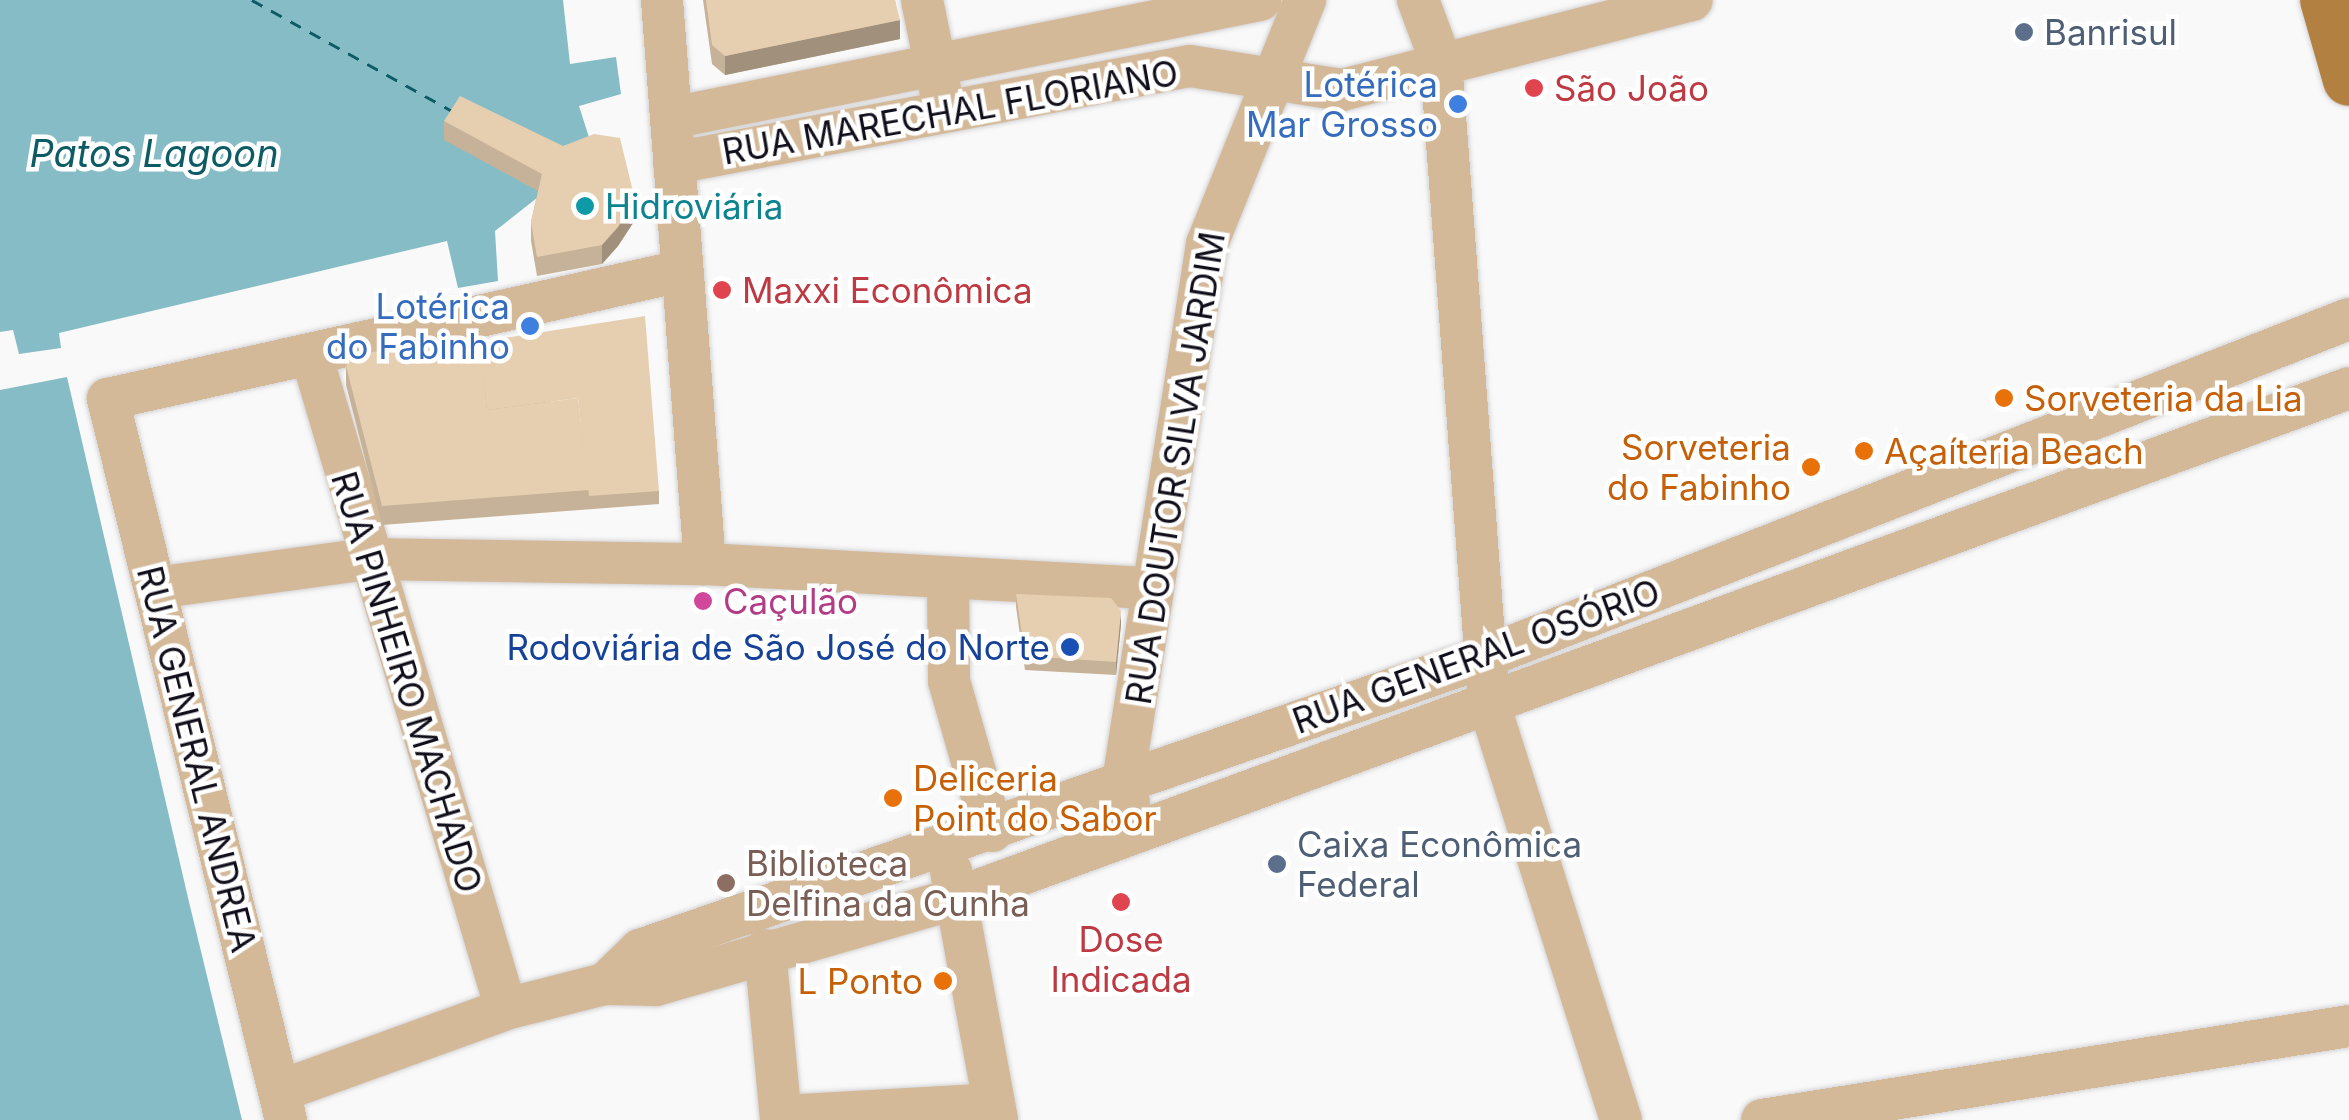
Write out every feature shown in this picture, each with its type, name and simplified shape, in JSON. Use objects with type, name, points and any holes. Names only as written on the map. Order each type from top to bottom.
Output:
[{"type":"main road","points":[[2326,0],[2349,80]]},
{"type":"street","points":[[662,0],[705,564]]},
{"type":"street","points":[[922,0],[946,110]]},
{"type":"street","name":"RUA MARECHAL FLORIANO","points":[[671,118],[1260,0]]},
{"type":"street","name":"RUA DOUTOR SILVA JARDIM","points":[[1138,832],[1123,782],[1207,244],[1254,108],[1275,82],[1305,0]]},
{"type":"street","points":[[1418,0],[1440,62],[1488,704],[1621,1120]]},
{"type":"street","name":"RUA MARECHAL FLORIANO","points":[[674,162],[1190,66],[1342,90],[1692,0]]},
{"type":"street","points":[[311,354],[682,270]]},
{"type":"street","name":"RUA GENERAL OSÓRIO","points":[[605,984],[640,950],[1482,658],[2349,319]]},
{"type":"street","name":"RUA GENERAL ANDREA","points":[[283,1105],[108,399],[311,354]]},
{"type":"street","name":"RUA PINHEIRO MACHADO","points":[[311,354],[368,559],[506,1009]]},
{"type":"street","name":"RUA GENERAL OSÓRIO","points":[[283,1105],[506,1009],[605,984],[656,985],[764,950],[957,898],[2349,388]]},
{"type":"street","points":[[155,588],[368,559],[705,564],[948,583],[1151,588]]},
{"type":"street","points":[[948,583],[949,681],[992,831]]},
{"type":"street","points":[[764,950],[781,1118],[995,1112],[945,846]]},
{"type":"street","points":[[1762,1120],[2349,1026]]},
{"type":"water","name":"Patos Lagoon","points":[[0,0],[563,0],[570,64],[616,57],[621,94],[579,106],[594,153],[495,231],[498,281],[458,288],[447,241],[59,333],[61,348],[19,354],[13,330],[0,332]]},
{"type":"water","points":[[67,377],[242,1120],[0,1120],[0,390]]},
{"type":"building","points":[[706,0],[895,0],[900,20],[725,56],[712,45]]},
{"type":"building","name":"Hidroviária","points":[[460,96],[563,146],[594,134],[620,138],[635,200],[602,245],[537,257],[531,222],[542,174],[444,121]]},
{"type":"building","points":[[645,316],[659,491],[589,496],[578,398],[487,410],[479,342]]},
{"type":"building","points":[[479,336],[487,410],[578,398],[589,490],[382,506],[346,366],[353,355]]},
{"type":"building","name":"Rodoviária de São José do Norte","points":[[1016,594],[1111,598],[1121,611],[1116,662],[1025,656]]},
{"type":"ferry route","points":[[252,0],[452,111]]},
{"type":"place","name":"Banrisul","points":[[2024,32]]},
{"type":"place","name":"São João","points":[[1534,88]]},
{"type":"place","name":"Lotérica Mar Grosso","points":[[1458,104]]},
{"type":"place","name":"Hidroviária","points":[[585,206]]},
{"type":"place","name":"Maxxi Econômica","points":[[722,290]]},
{"type":"place","name":"Lotérica do Fabinho","points":[[530,326]]},
{"type":"place","name":"Sorveteria da Lia","points":[[2004,398]]},
{"type":"place","name":"Açaíteria Beach","points":[[1864,451]]},
{"type":"place","name":"Sorveteria do Fabinho","points":[[1811,467]]},
{"type":"place","name":"Caçulão","points":[[703,601]]},
{"type":"place","name":"Rodoviária de São José do Norte","points":[[1070,647]]},
{"type":"place","name":"Deliceria Point do Sabor","points":[[893,798]]},
{"type":"place","name":"Caixa Econômica Federal","points":[[1277,864]]},
{"type":"place","name":"Biblioteca Delfina da Cunha","points":[[726,883]]},
{"type":"place","name":"Dose Indicada","points":[[1121,902]]},
{"type":"place","name":"L Ponto","points":[[943,981]]}]
